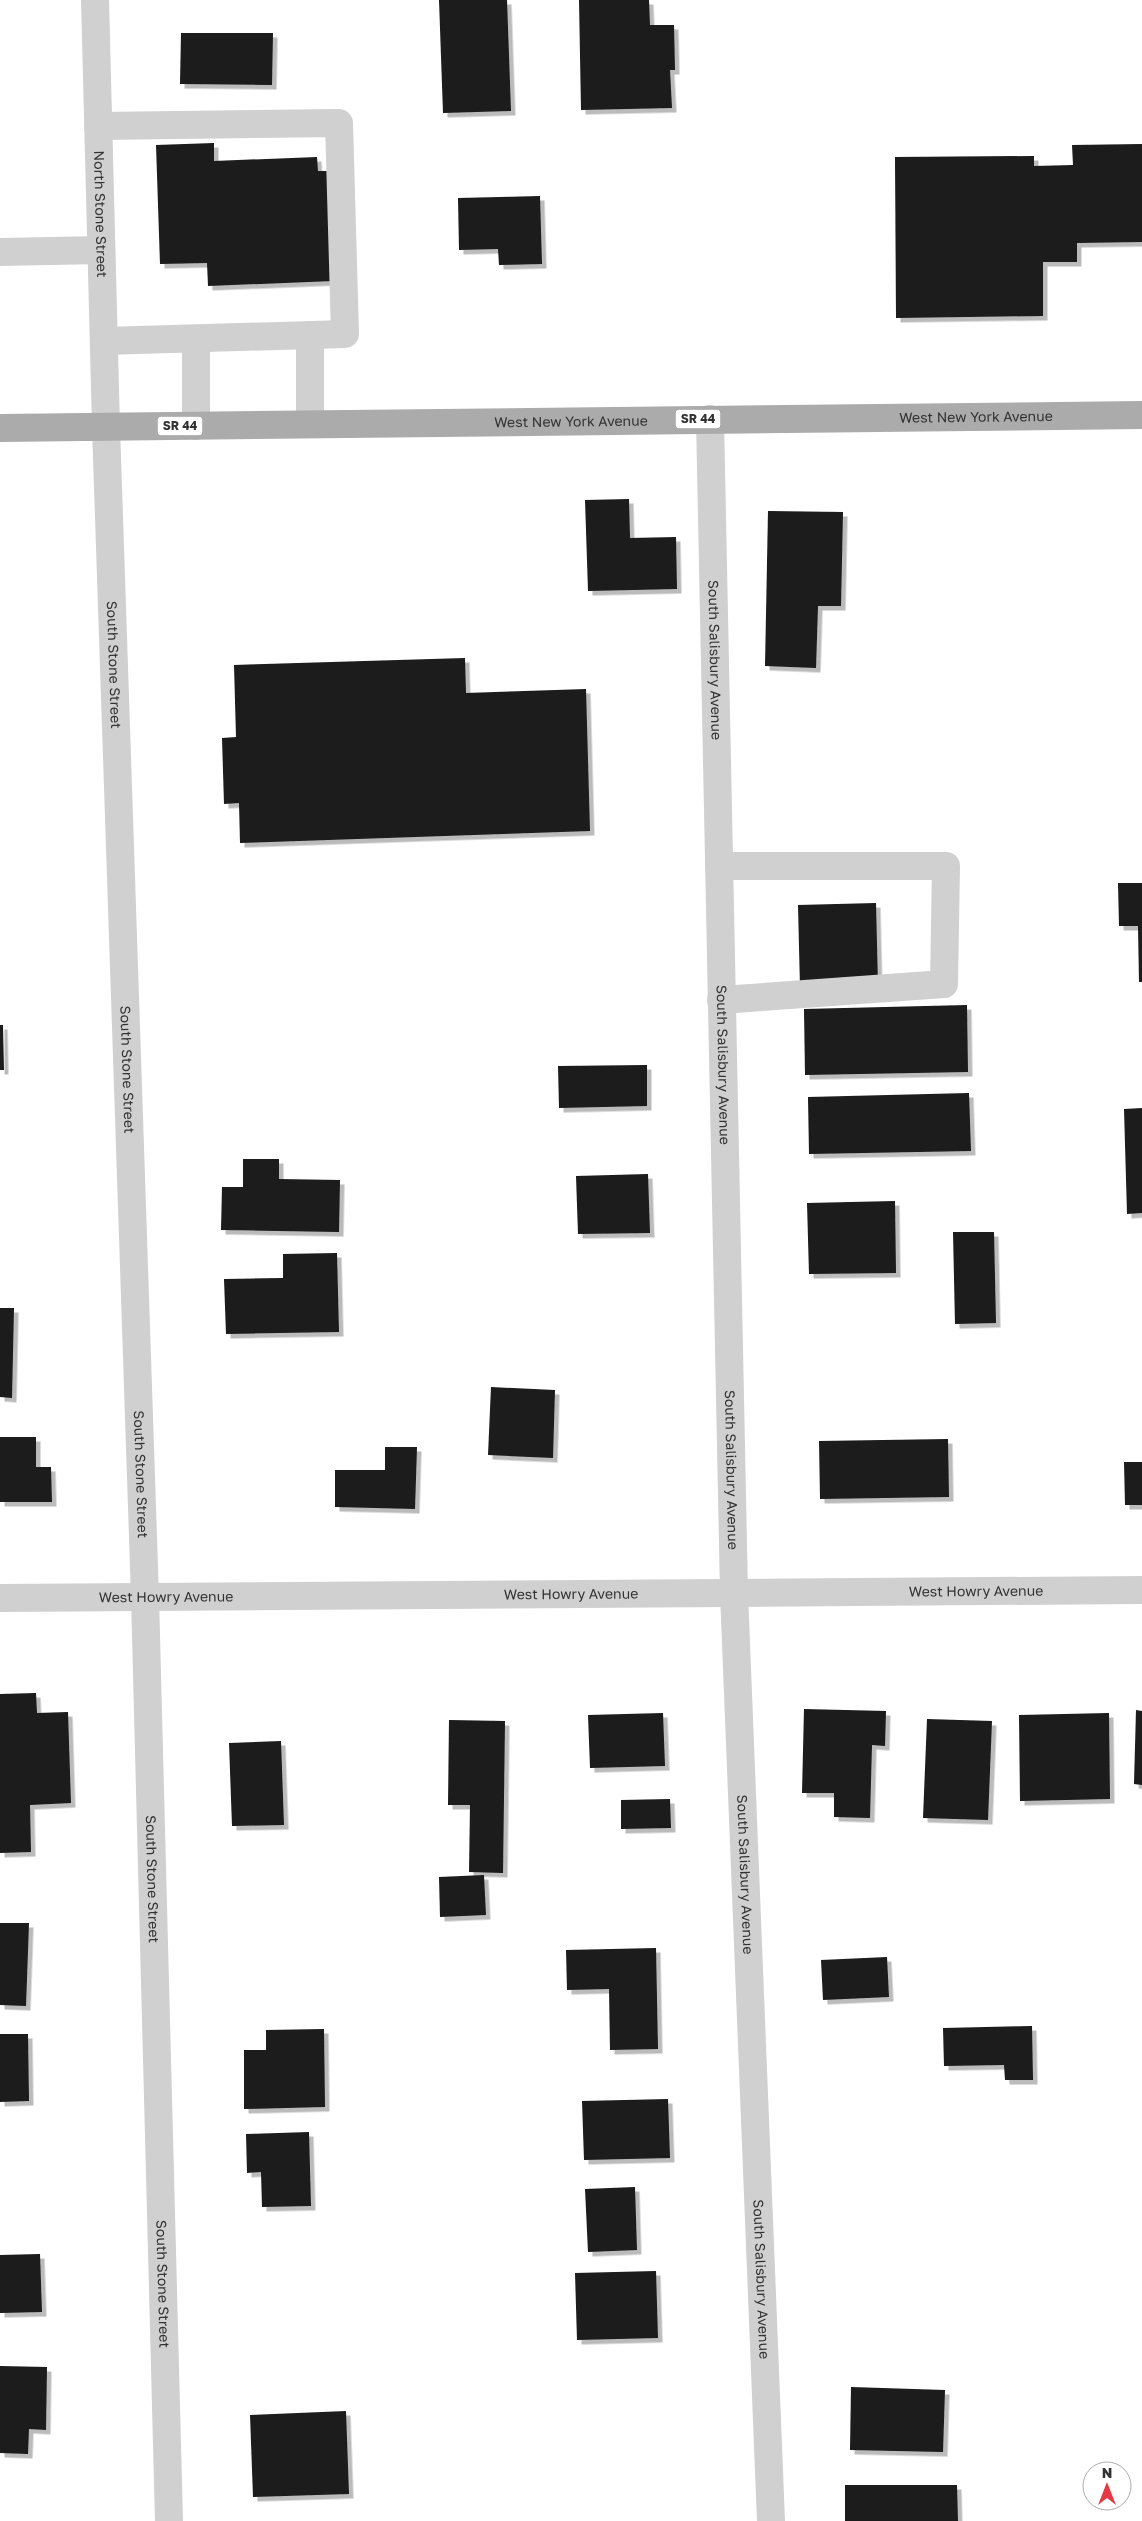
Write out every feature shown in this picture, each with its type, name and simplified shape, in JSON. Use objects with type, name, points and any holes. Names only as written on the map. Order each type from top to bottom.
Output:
[{"type":"main road","name":"West New York Avenue","points":[[0,428],[1142,415]]},
{"type":"street","name":"North Stone Street","points":[[95,0],[106,427]]},
{"type":"street","points":[[98,126],[340,123],[345,334],[104,341]]},
{"type":"street","points":[[0,252],[101,250]]},
{"type":"street","points":[[310,335],[310,424]]},
{"type":"street","points":[[196,339],[196,426]]},
{"type":"street","name":"South Salisbury Avenue","points":[[710,419],[734,1593],[771,2521]]},
{"type":"street","name":"South Stone Street","points":[[106,427],[145,1597],[169,2521]]},
{"type":"street","points":[[719,866],[946,866],[944,984],[721,1000]]},
{"type":"street","name":"West Howry Avenue","points":[[0,1598],[1142,1590]]},
{"type":"building","points":[[439,0],[507,0],[511,111],[443,113]]},
{"type":"building","points":[[579,0],[649,0],[650,25],[674,25],[675,70],[670,70],[672,108],[581,110]]},
{"type":"building","points":[[181,33],[273,33],[272,85],[180,84]]},
{"type":"building","points":[[214,143],[214,161],[317,157],[318,171],[329,171],[333,281],[208,286],[207,263],[160,264],[156,145]]},
{"type":"building","points":[[1142,144],[1142,242],[1077,243],[1077,262],[1043,262],[1043,316],[896,318],[895,157],[1034,156],[1034,166],[1073,165],[1072,145]]},
{"type":"building","points":[[540,196],[542,264],[499,265],[498,249],[459,250],[458,198]]},
{"type":"building","points":[[629,499],[630,538],[676,537],[677,589],[588,591],[585,500]]},
{"type":"building","points":[[768,511],[843,512],[841,606],[818,606],[816,668],[765,666]]},
{"type":"building","points":[[465,658],[466,693],[586,689],[590,831],[240,843],[239,803],[224,804],[222,738],[236,737],[234,665]]},
{"type":"building","points":[[1118,883],[1142,883],[1142,982],[1139,982],[1138,926],[1119,926]]},
{"type":"building","points":[[876,903],[878,986],[800,988],[798,905]]},
{"type":"building","points":[[967,1005],[968,1072],[805,1075],[804,1009]]},
{"type":"building","points":[[0,1025],[3,1025],[4,1070],[0,1070]]},
{"type":"building","points":[[647,1065],[647,1106],[559,1108],[558,1066]]},
{"type":"building","points":[[969,1093],[971,1151],[809,1154],[808,1097]]},
{"type":"building","points":[[1142,1108],[1142,1213],[1127,1214],[1124,1109]]},
{"type":"building","points":[[243,1159],[279,1159],[279,1179],[340,1180],[339,1232],[221,1230],[222,1187],[243,1187]]},
{"type":"building","points":[[648,1174],[650,1233],[578,1234],[576,1176]]},
{"type":"building","points":[[895,1201],[896,1273],[809,1274],[807,1203]]},
{"type":"building","points":[[953,1232],[994,1232],[996,1323],[955,1324]]},
{"type":"building","points":[[337,1253],[339,1332],[226,1334],[224,1279],[283,1278],[283,1254]]},
{"type":"building","points":[[0,1308],[14,1308],[12,1398],[0,1397]]},
{"type":"building","points":[[491,1387],[555,1390],[553,1458],[488,1455]]},
{"type":"building","points":[[0,1437],[36,1437],[36,1467],[51,1467],[52,1502],[0,1502]]},
{"type":"building","points":[[948,1439],[949,1497],[820,1499],[819,1441]]},
{"type":"building","points":[[385,1447],[417,1447],[415,1509],[335,1507],[335,1470],[385,1470]]},
{"type":"building","points":[[1124,1462],[1142,1462],[1142,1505],[1125,1505]]},
{"type":"building","points":[[36,1693],[37,1713],[68,1712],[71,1803],[30,1805],[31,1852],[0,1853],[0,1694]]},
{"type":"building","points":[[804,1709],[886,1711],[885,1746],[872,1745],[870,1818],[834,1817],[834,1793],[802,1793]]},
{"type":"building","points":[[1136,1710],[1142,1711],[1142,1785],[1134,1784]]},
{"type":"building","points":[[663,1713],[665,1766],[590,1768],[588,1715]]},
{"type":"building","points":[[1109,1713],[1110,1799],[1020,1801],[1019,1715]]},
{"type":"building","points":[[927,1719],[992,1721],[988,1820],[923,1818]]},
{"type":"building","points":[[449,1720],[505,1721],[503,1873],[469,1872],[470,1805],[448,1805]]},
{"type":"building","points":[[281,1741],[284,1825],[232,1826],[229,1743]]},
{"type":"building","points":[[670,1799],[671,1828],[621,1829],[621,1800]]},
{"type":"building","points":[[484,1875],[486,1915],[440,1917],[439,1877]]},
{"type":"building","points":[[0,1923],[29,1923],[26,2006],[0,2005]]},
{"type":"building","points":[[656,1948],[658,2049],[610,2050],[609,1989],[567,1990],[566,1950]]},
{"type":"building","points":[[887,1957],[889,1997],[823,2000],[821,1960]]},
{"type":"building","points":[[1032,2026],[1033,2080],[1005,2080],[1004,2065],[944,2066],[943,2028]]},
{"type":"building","points":[[324,2029],[325,2107],[244,2109],[244,2050],[266,2050],[266,2030]]},
{"type":"building","points":[[0,2034],[28,2034],[29,2101],[0,2102]]},
{"type":"building","points":[[668,2099],[670,2158],[584,2160],[582,2101]]},
{"type":"building","points":[[309,2132],[311,2206],[262,2207],[261,2172],[247,2173],[246,2134]]},
{"type":"building","points":[[635,2187],[637,2250],[588,2252],[585,2189]]},
{"type":"building","points":[[40,2254],[42,2312],[0,2313],[0,2255]]},
{"type":"building","points":[[656,2271],[658,2338],[577,2340],[575,2273]]},
{"type":"building","points":[[0,2366],[47,2367],[46,2430],[29,2429],[28,2454],[0,2453]]},
{"type":"building","points":[[851,2387],[945,2390],[943,2452],[850,2450]]},
{"type":"building","points":[[346,2411],[349,2494],[253,2497],[250,2415]]},
{"type":"building","points":[[845,2485],[957,2485],[958,2521],[845,2521]]}]
